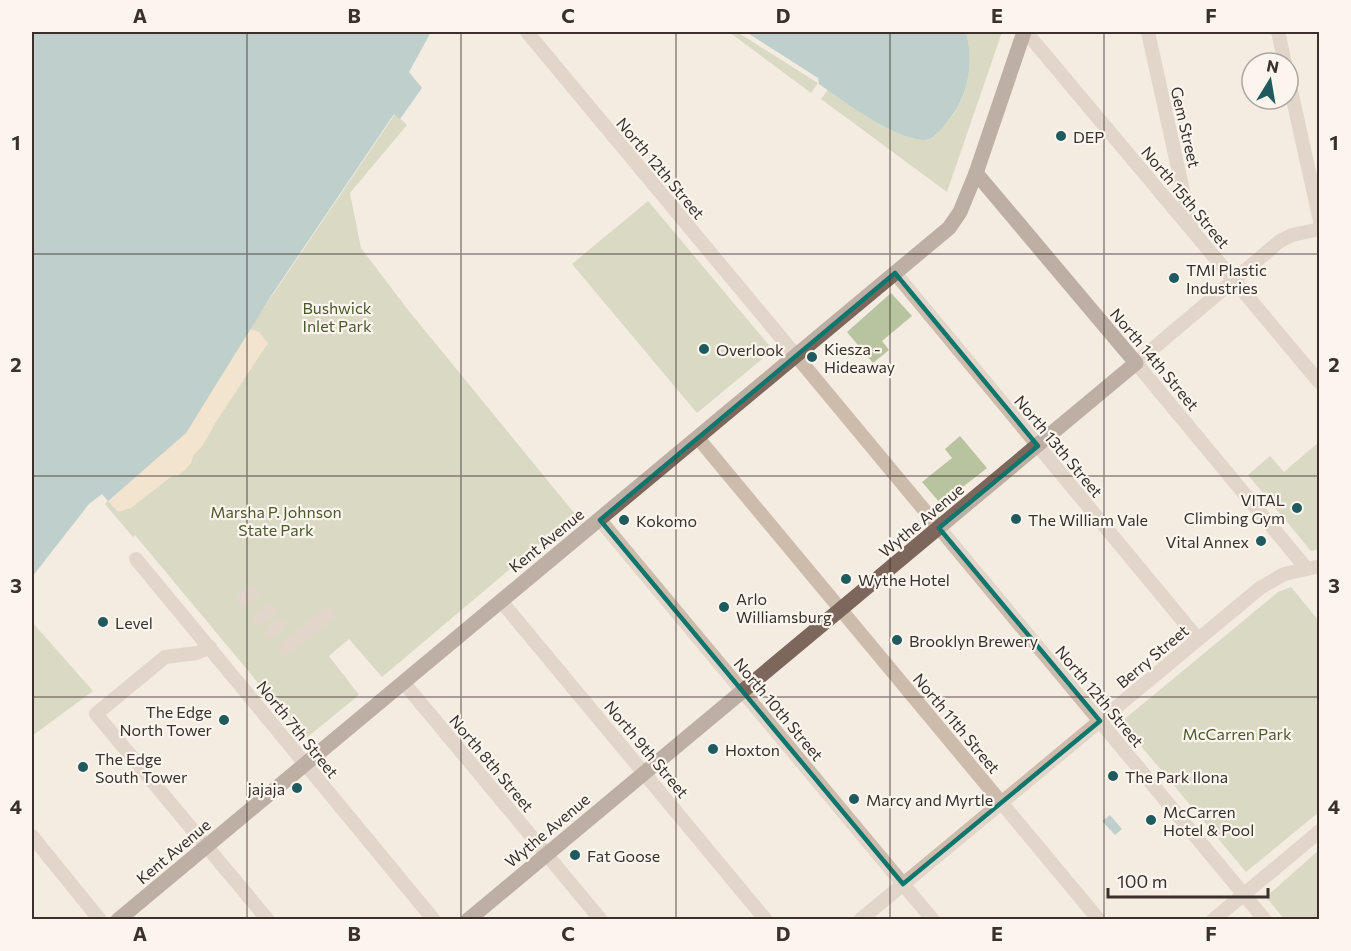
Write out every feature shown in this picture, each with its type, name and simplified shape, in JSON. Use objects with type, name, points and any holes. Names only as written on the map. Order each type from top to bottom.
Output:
[{"type":"main road","name":"Kent Avenue","points":[[118,920],[600,520],[954,222],[976,173],[1025,32]]},
{"type":"main road","name":"North 14th Street","points":[[976,173],[1136,363]]},
{"type":"main road","name":"Wythe Avenue","points":[[468,920],[1136,363]]},
{"type":"street","name":"North 12th Street","points":[[527,32],[1265,920]]},
{"type":"street","name":"North 15th Street","points":[[1025,32],[1320,383]]},
{"type":"street","name":"Gem Street","points":[[1148,32],[1192,229]]},
{"type":"street","points":[[1278,32],[1282,51]]},
{"type":"street","points":[[1296,111],[1320,221]]},
{"type":"street","name":"Wythe Avenue","points":[[1136,363],[1286,237],[1320,229]]},
{"type":"street","name":"North 13th Street","points":[[895,273],[1198,639]]},
{"type":"street","name":"North 14th Street","points":[[1136,363],[1313,567]]},
{"type":"street","name":"North 11th Street","points":[[698,438],[1099,920]]},
{"type":"street","name":"North 10th Street","points":[[600,520],[933,920]]},
{"type":"street","name":"North 7th Street","points":[[136,559],[434,920]]},
{"type":"street","name":"Berry Street","points":[[860,920],[1272,580],[1291,572],[1313,567]]},
{"type":"street","name":"North 9th Street","points":[[501,601],[766,920]]},
{"type":"street","points":[[285,649],[327,614]]},
{"type":"street","points":[[210,647],[197,653],[165,657],[96,714],[268,920]]},
{"type":"street","name":"North 8th Street","points":[[404,683],[601,920]]},
{"type":"street","points":[[1213,920],[1320,831]]},
{"type":"street","points":[[32,836],[100,920]]},
{"type":"highlighted area","points":[[895,273],[1038,446],[939,528],[1100,721],[903,884],[600,520]]},
{"type":"green space","points":[[729,32],[737,32],[818,83],[811,93]]},
{"type":"green space","points":[[966,32],[1002,32],[947,192],[821,99],[828,90],[888,129],[915,139],[932,138],[954,114],[964,93],[970,62]]},
{"type":"green space","name":"Marsha P. Johnson State Park","points":[[395,114],[407,125],[350,193],[361,248],[408,310],[575,514],[382,677],[349,639],[329,656],[359,695],[305,739],[135,535],[133,537],[105,504],[259,315]]},
{"type":"green space","points":[[648,201],[773,350],[697,413],[572,264]]},
{"type":"green space","points":[[891,293],[912,316],[882,341],[889,350],[873,363],[847,332]]},
{"type":"green space","points":[[960,436],[987,468],[941,504],[922,482],[952,458],[945,449]]},
{"type":"green space","name":"VITAL Climbing Gym","points":[[1319,442],[1319,549],[1311,551],[1248,475],[1270,456],[1284,472]]},
{"type":"green space","name":"McCarren Park","points":[[1291,587],[1319,621],[1319,812],[1246,872],[1121,722],[1278,592]]},
{"type":"green space","points":[[32,622],[93,691],[32,736]]},
{"type":"green space","points":[[1319,850],[1319,919],[1284,919],[1266,897]]},
{"type":"sand","points":[[250,329],[259,332],[268,343],[203,445],[193,456],[191,463],[177,476],[172,476],[131,508],[118,512],[108,501],[186,433]]},
{"type":"water","points":[[32,32],[431,32],[409,72],[422,88],[400,119],[394,114],[273,293],[186,433],[108,501],[102,494],[89,504],[32,577]]},
{"type":"water","points":[[746,32],[966,32],[970,61],[965,90],[957,108],[936,134],[930,139],[918,140],[889,129],[857,110],[819,84],[818,78]]},
{"type":"water","points":[[1110,815],[1122,829],[1115,835],[1102,821]]},
{"type":"place","name":"DEP","points":[[1061,136]]},
{"type":"place","name":"TMI Plastic Industries","points":[[1174,278]]},
{"type":"place","name":"Overlook","points":[[704,349]]},
{"type":"place","name":"Kiesza - Hideaway","points":[[812,357]]},
{"type":"place","name":"VITAL Climbing Gym","points":[[1297,508]]},
{"type":"place","name":"The William Vale","points":[[1016,519]]},
{"type":"place","name":"Kokomo","points":[[624,520]]},
{"type":"place","name":"Vital Annex","points":[[1261,541]]},
{"type":"place","name":"Wythe Hotel","points":[[846,579]]},
{"type":"place","name":"Arlo Williamsburg","points":[[724,607]]},
{"type":"place","name":"Level","points":[[103,622]]},
{"type":"place","name":"Brooklyn Brewery","points":[[897,640]]},
{"type":"place","name":"The Edge North Tower","points":[[224,720]]},
{"type":"place","name":"Hoxton","points":[[713,749]]},
{"type":"place","name":"The Edge South Tower","points":[[83,767]]},
{"type":"place","name":"The Park Ilona","points":[[1113,776]]},
{"type":"place","name":"jajaja","points":[[297,788]]},
{"type":"place","name":"Marcy and Myrtle","points":[[854,799]]},
{"type":"place","name":"McCarren Hotel & Pool","points":[[1151,820]]},
{"type":"place","name":"Fat Goose","points":[[575,855]]},
{"type":"park label","name":"Bushwick Inlet Park","points":[[337,316]]}]
